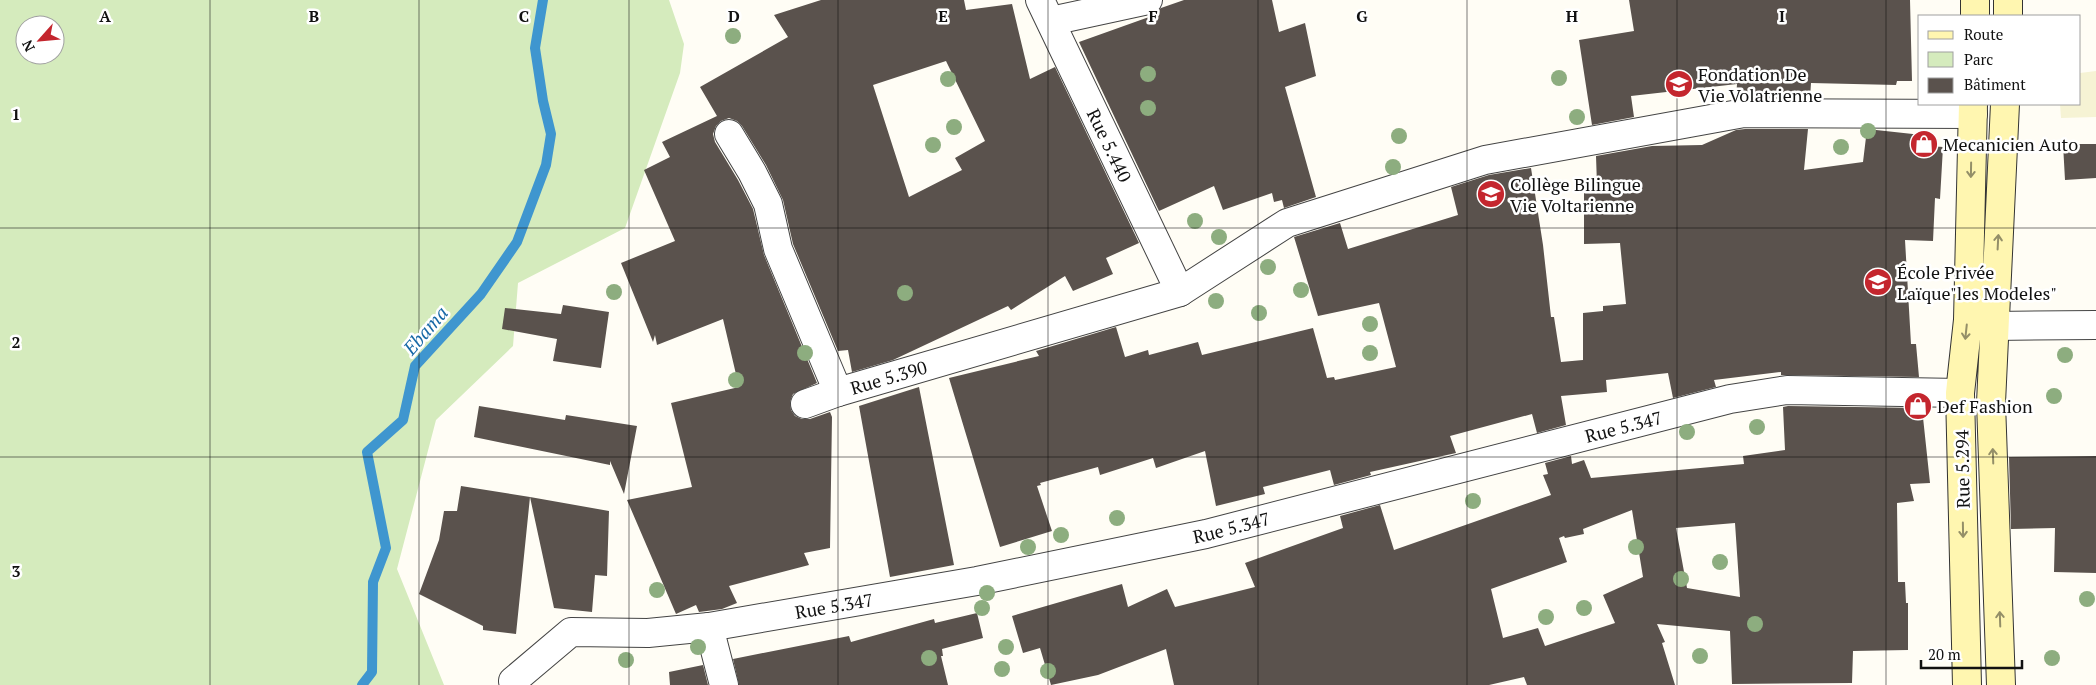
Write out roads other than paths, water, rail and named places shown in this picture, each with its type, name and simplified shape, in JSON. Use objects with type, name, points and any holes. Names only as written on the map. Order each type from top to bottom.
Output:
[{"type":"main road","points":[[1975,0],[1975,15]]},
{"type":"main road","points":[[2008,0],[2008,15]]},
{"type":"main road","name":"Rue 5.294","points":[[2001,685],[1991,403],[1993,326],[2005,105]]},
{"type":"main road","name":"Rue 5.294","points":[[1967,685],[1960,392],[1968,320],[1973,109]]},
{"type":"street","points":[[1045,10],[1148,0]]},
{"type":"street","name":"Rue 5.440","points":[[1045,10],[1180,292]]},
{"type":"street","name":"Rue 5.390","points":[[729,134],[752,172],[768,204],[778,249],[838,392],[1180,292],[1287,223],[1485,160],[1744,113],[1973,109]]},
{"type":"street","points":[[1993,326],[2096,325]]},
{"type":"street","name":"Rue 5.347","points":[[513,681],[571,632],[648,633],[709,628],[977,581],[1206,534],[1730,399],[1787,390],[1960,392]]},
{"type":"street","points":[[805,404],[838,392]]},
{"type":"street","points":[[709,628],[724,685]]},
{"type":"waterway","name":"Ebama","points":[[362,685],[372,672],[373,582],[386,548],[367,452],[403,420],[415,366],[481,294],[517,242],[546,165],[551,134],[543,101],[535,48],[543,0]]},
{"type":"place","name":"Fondation De Vie Volatrienne","points":[[1679,84]]},
{"type":"place","name":"Mecanicien Auto","points":[[1924,144]]},
{"type":"place","name":"Collège Bilingue Vie Voltarienne","points":[[1491,194]]},
{"type":"place","name":"École Privée Laïque\"les Modeles\"","points":[[1878,282]]},
{"type":"place","name":"Def Fashion","points":[[1918,406]]}]
